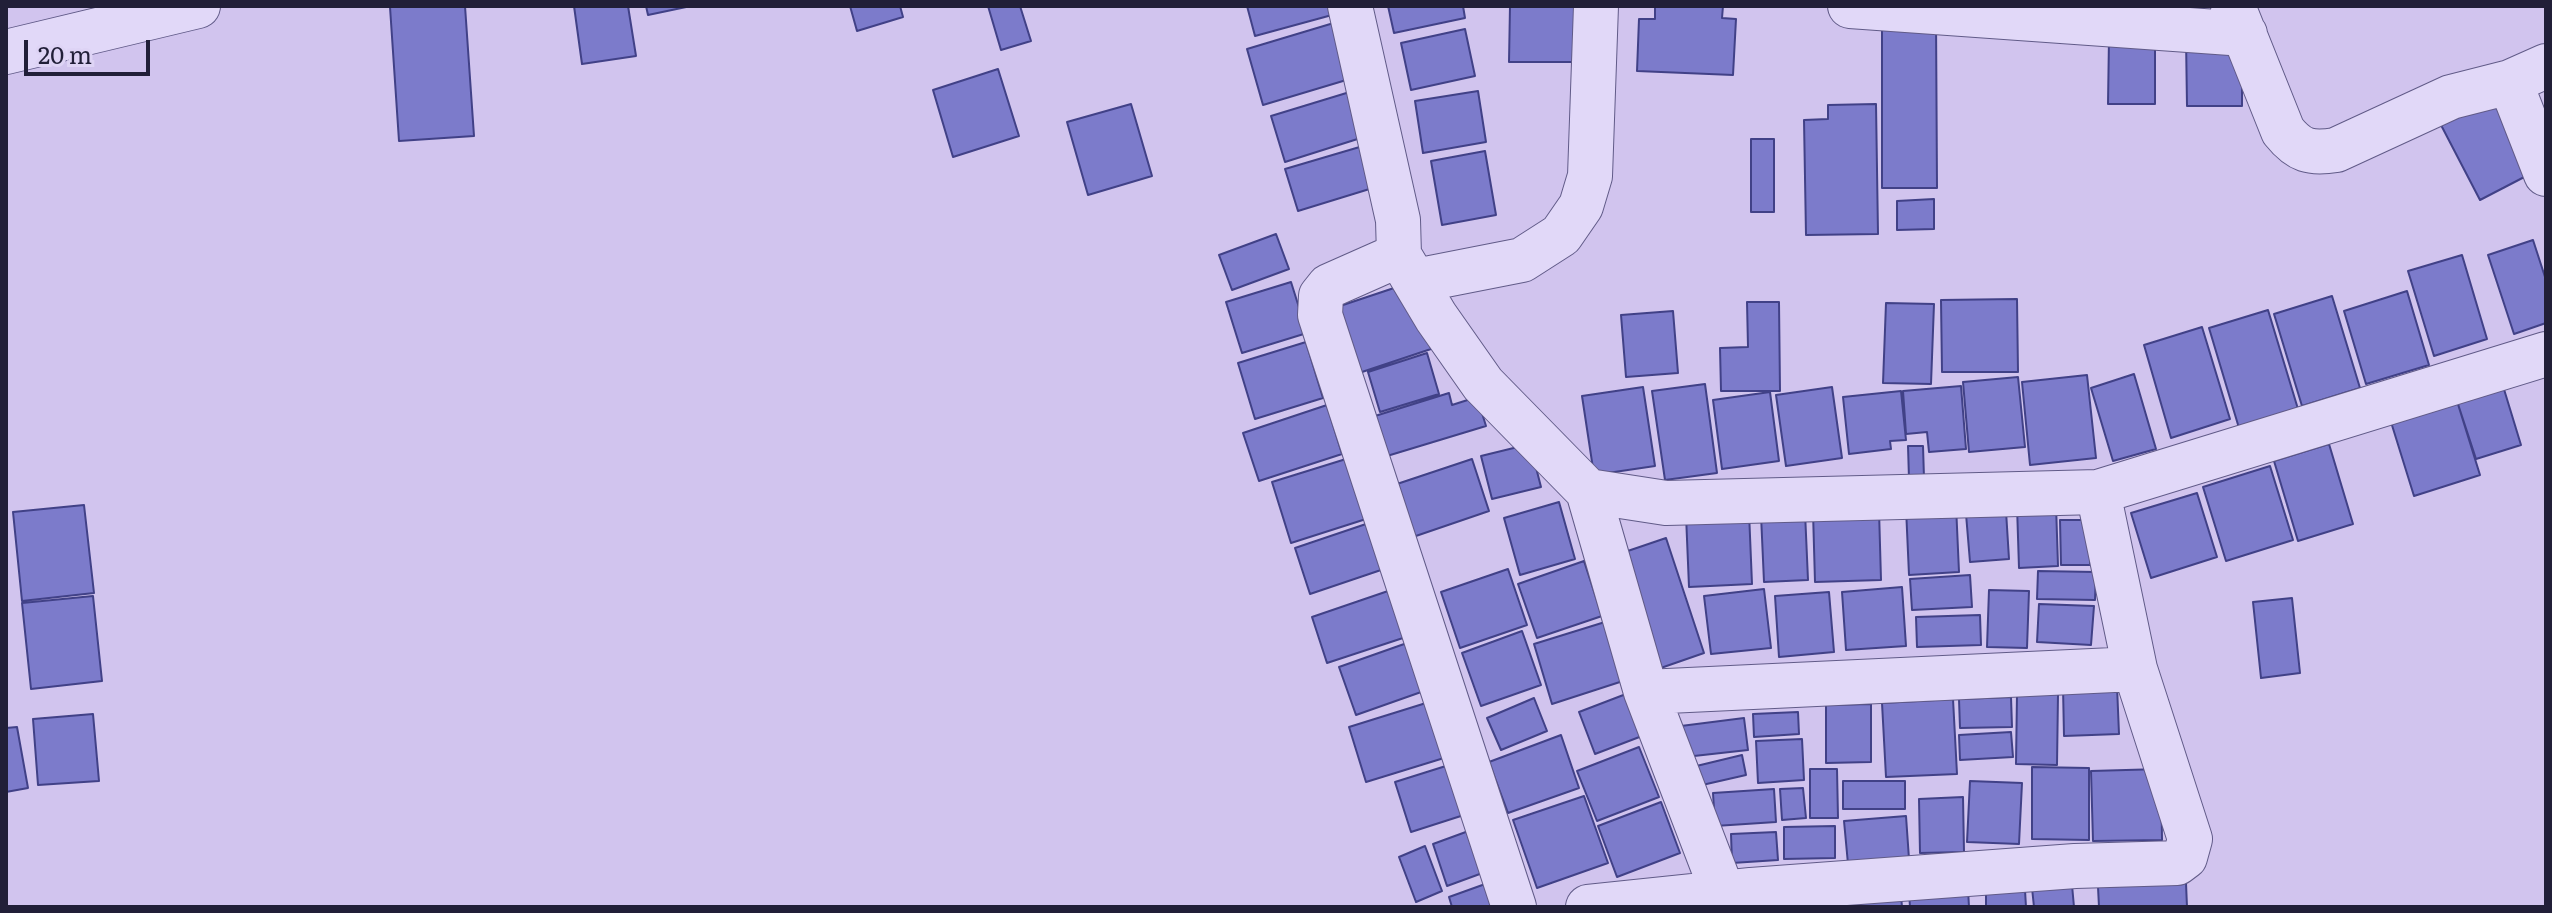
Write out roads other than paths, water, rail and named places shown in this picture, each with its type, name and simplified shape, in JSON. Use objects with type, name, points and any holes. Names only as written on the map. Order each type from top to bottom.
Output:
[{"type":"street","points":[[6,52],[198,6]]},
{"type":"street","points":[[1350,6],[1407,268],[1436,317],[1483,384],[1588,491],[1646,692],[1723,893]]},
{"type":"street","points":[[1514,907],[1320,315],[1321,296],[1329,286],[1407,268],[1522,260],[1561,235],[1581,206],[1590,176],[1596,6]]},
{"type":"street","points":[[1850,6],[2239,20],[2283,131],[2295,146],[2319,153],[2336,150],[2451,97],[2528,74],[2546,174]]},
{"type":"street","points":[[1588,491],[1666,503],[2098,492],[2546,354]]},
{"type":"street","points":[[1588,907],[1723,893],[2075,866],[2177,863],[2185,857],[2190,839],[2135,669],[2098,492]]},
{"type":"street","points":[[1646,692],[2135,669]]}]
